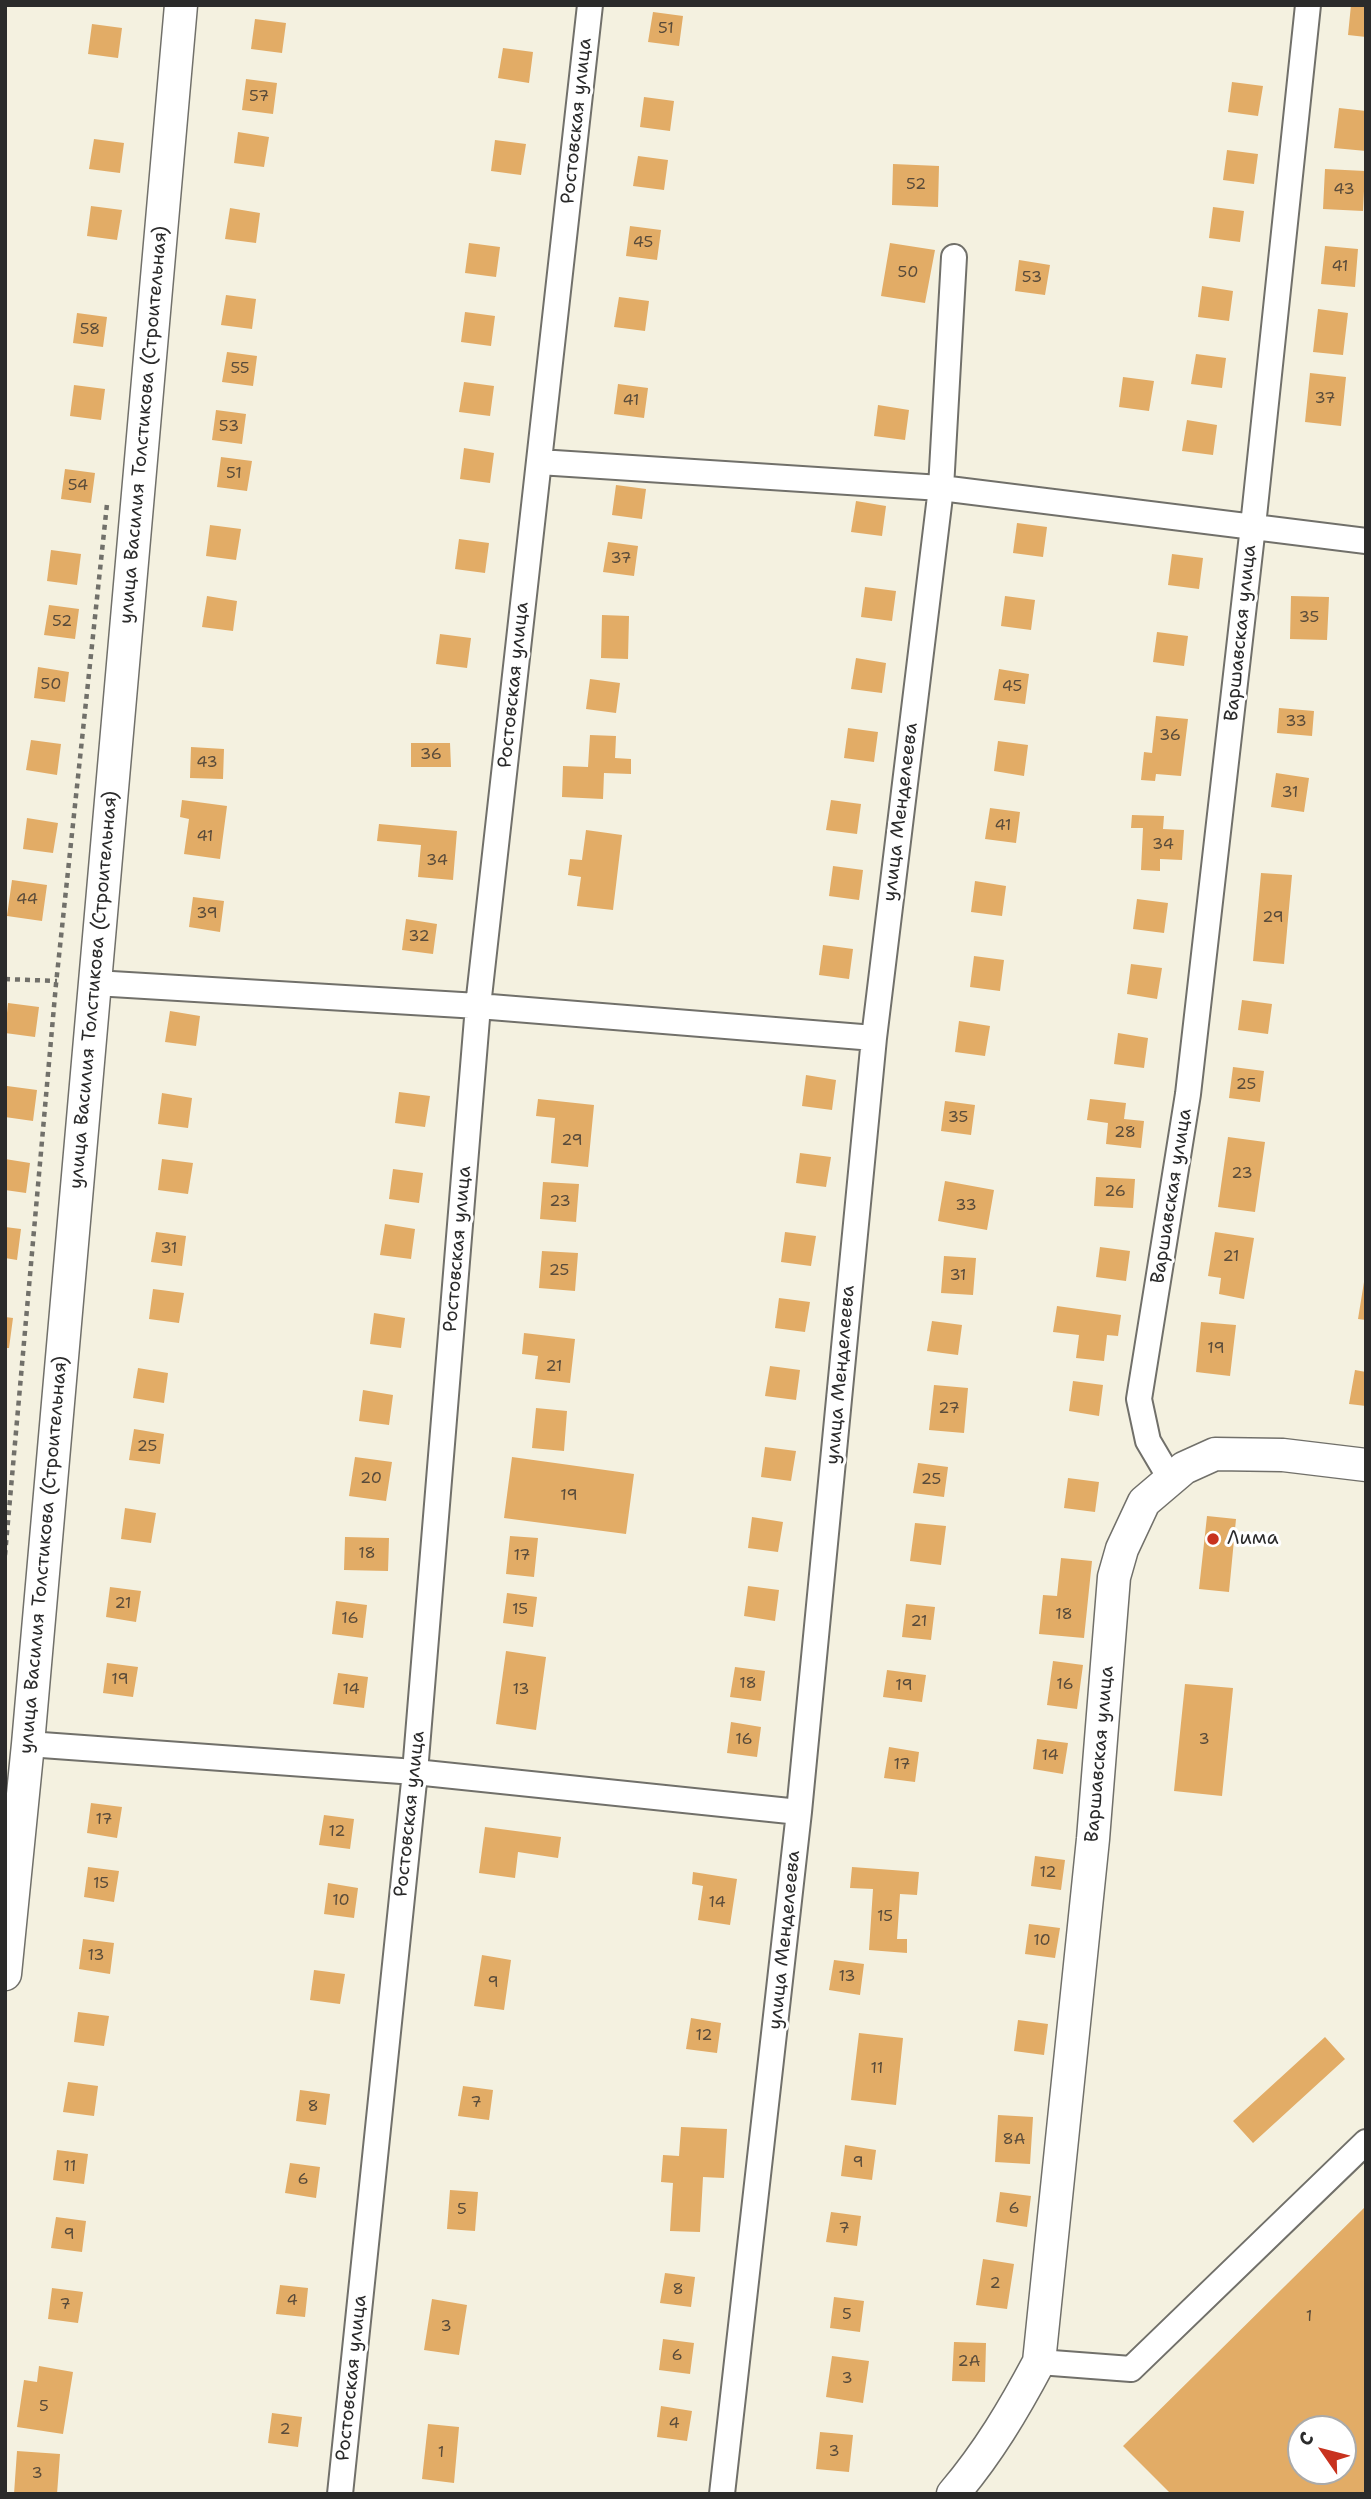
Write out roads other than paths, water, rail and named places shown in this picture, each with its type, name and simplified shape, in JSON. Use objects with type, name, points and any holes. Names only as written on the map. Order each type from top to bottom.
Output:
[{"type":"main road","name":"улица Василия Толстикова (Строительная)","points":[[5,1974],[181,5]]},
{"type":"main road","points":[[1171,1480],[1184,1468],[1215,1454],[1283,1455],[1366,1465]]},
{"type":"main road","name":"Варшавская улица","points":[[1039,2361],[1093,1839],[1114,1577],[1122,1549],[1144,1503],[1171,1480]]},
{"type":"main road","points":[[953,2494],[975,2468],[1009,2418],[1039,2361]]},
{"type":"street","name":"Ростовская улица","points":[[340,2494],[415,1772],[478,1006],[590,5]]},
{"type":"street","name":"Варшавская улица","points":[[1171,1480],[1148,1441],[1139,1399],[1188,1094],[1253,526],[1308,5]]},
{"type":"street","name":"улица Менделеева","points":[[722,2494],[799,1812],[874,1038],[941,488],[954,257]]},
{"type":"street","points":[[539,462],[941,488],[1366,541]]},
{"type":"street","points":[[95,983],[478,1006],[874,1038]]},
{"type":"street","points":[[27,1744],[415,1772],[799,1812]]},
{"type":"street","points":[[1039,2361],[1131,2369],[1366,2142]]},
{"type":"place","name":"Лима","points":[[1213,1539]]}]
